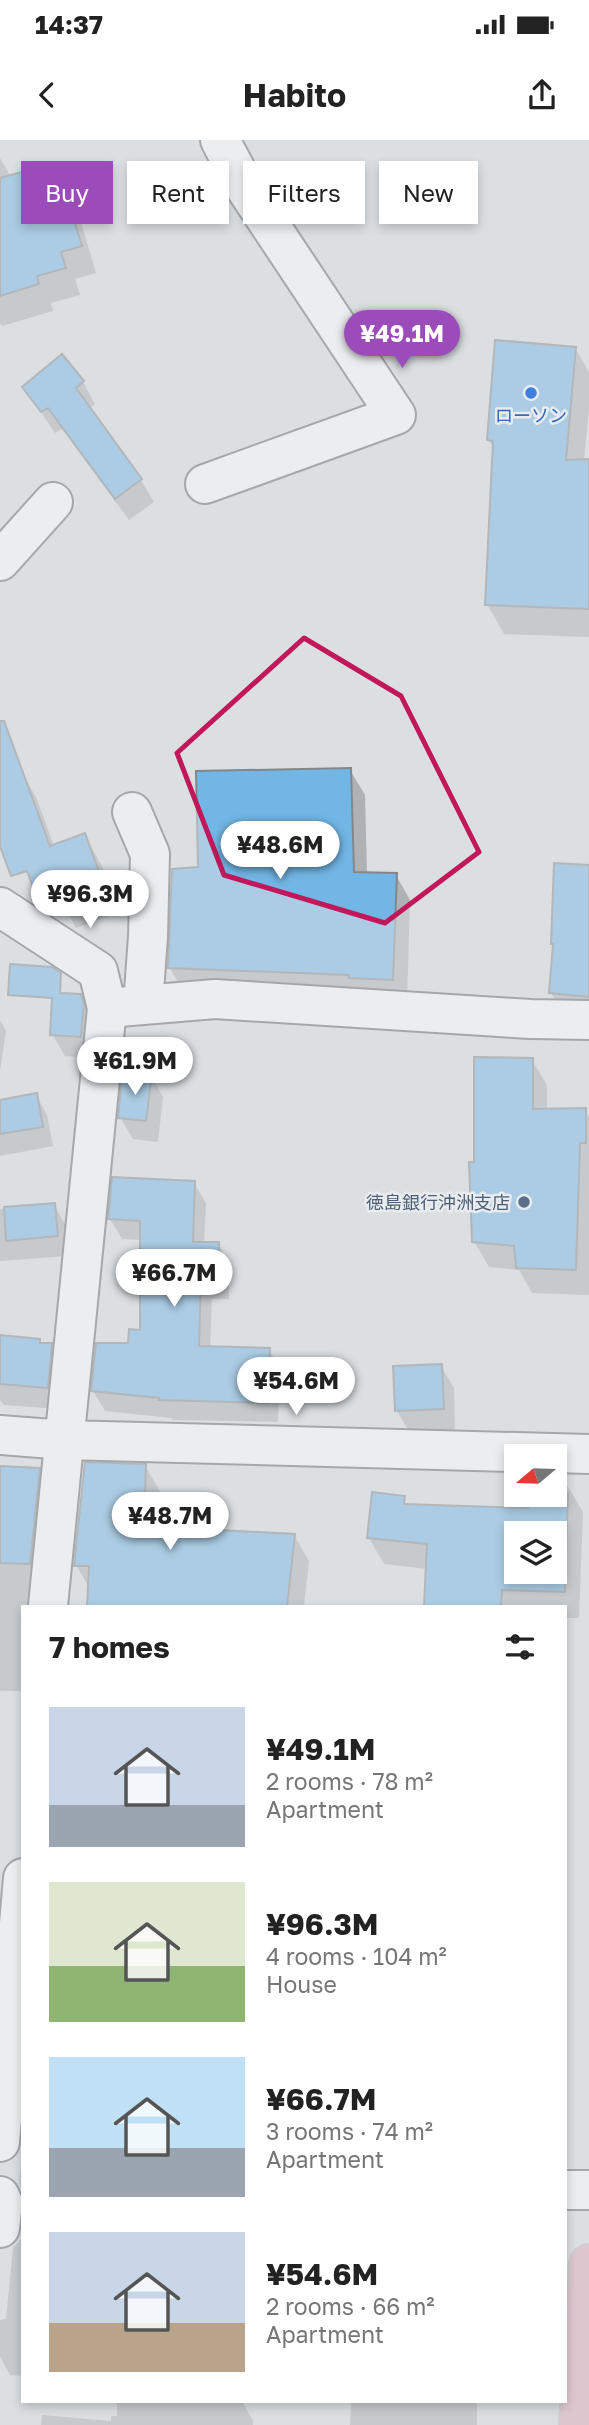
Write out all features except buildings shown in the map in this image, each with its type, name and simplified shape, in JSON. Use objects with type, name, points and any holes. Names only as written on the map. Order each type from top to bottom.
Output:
[{"type":"main road","points":[[579,2425],[589,2264]]},
{"type":"street","points":[[205,484],[396,415],[246,189],[220,140]]},
{"type":"street","points":[[0,561],[52,502]]},
{"type":"street","points":[[48,1605],[65,1440],[125,1006],[148,937],[150,854],[132,812]]},
{"type":"street","points":[[0,907],[98,971],[125,1006]]},
{"type":"street","points":[[125,1006],[215,999],[530,1019],[589,1020]]},
{"type":"street","points":[[0,1435],[65,1440],[589,1454]]},
{"type":"street","points":[[0,2142],[21,1901]]},
{"type":"street","points":[[567,2190],[589,2190]]},
{"type":"highlighted area","points":[[304,638],[401,696],[479,852],[385,923],[224,875],[177,753]]},
{"type":"place","name":"ローソン","points":[[531,393]]},
{"type":"place","name":"徳島銀行沖洲支店","points":[[524,1202]]}]
